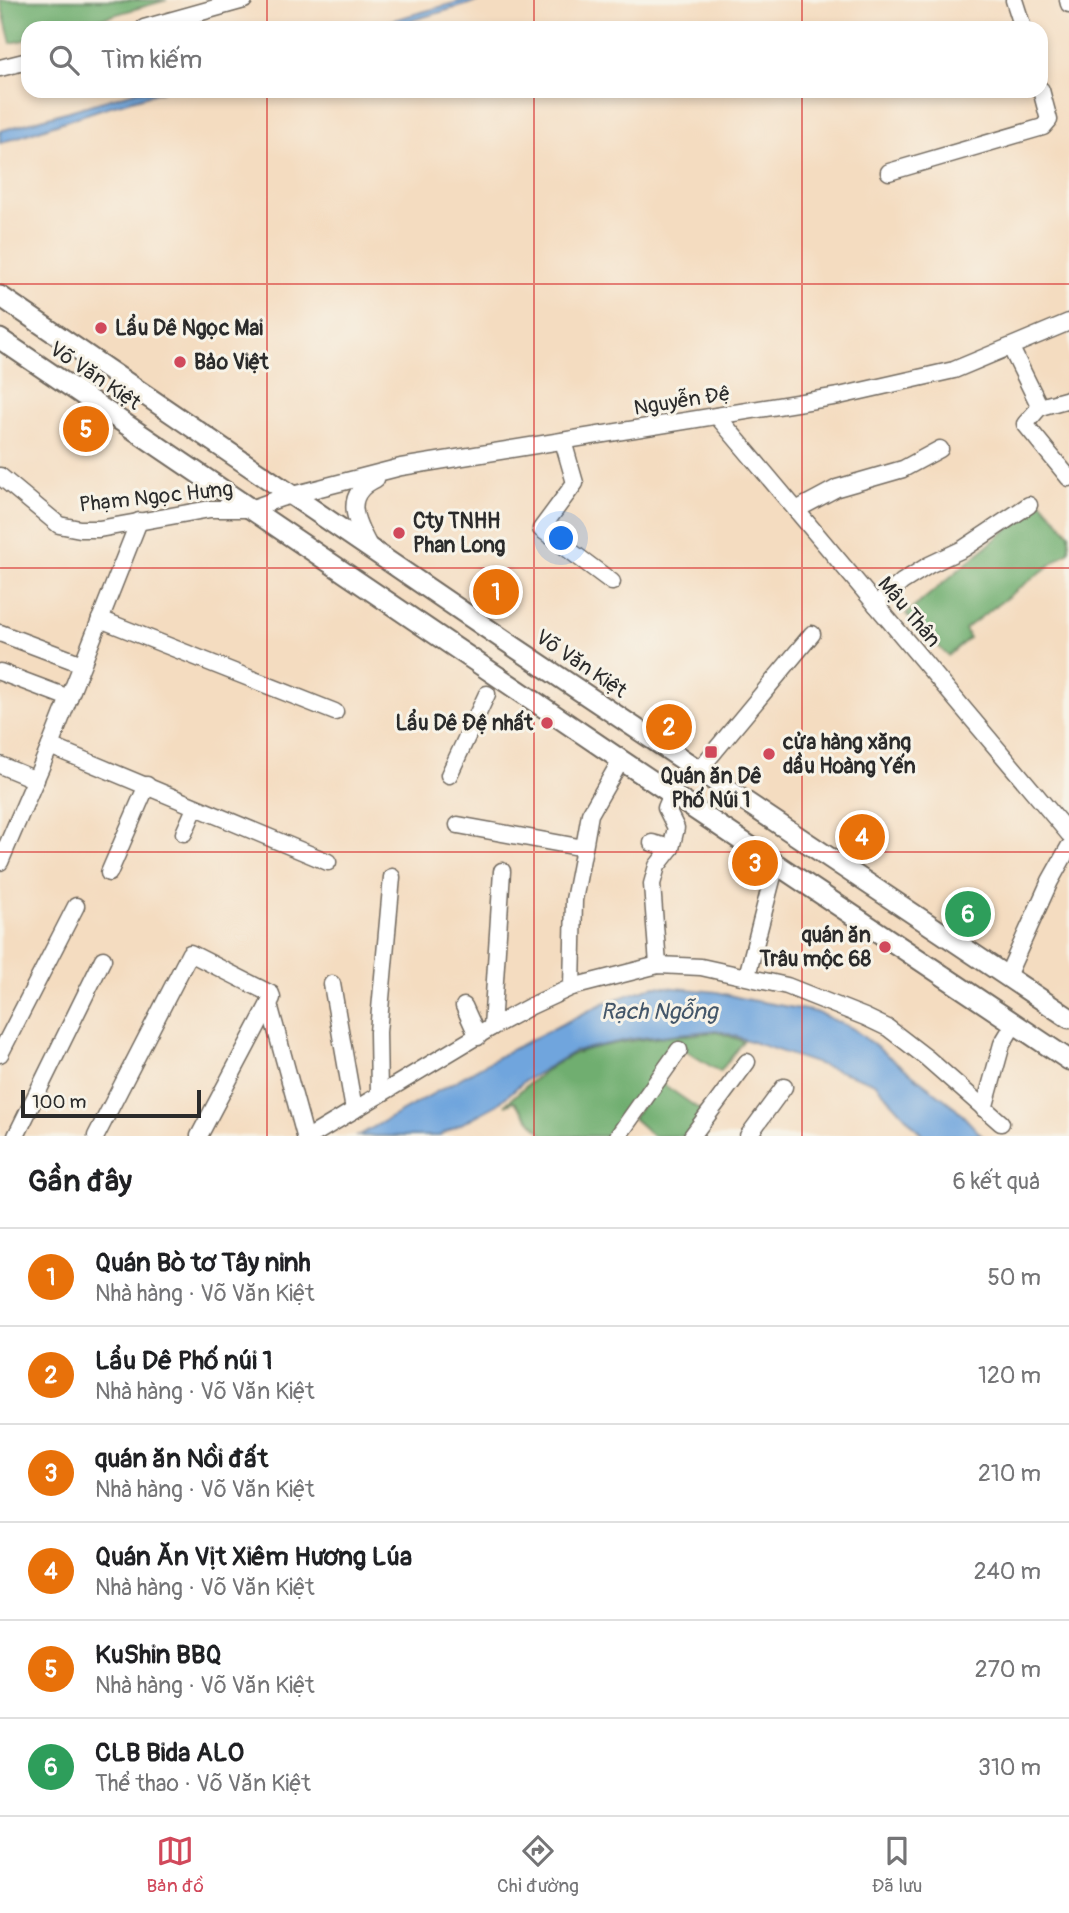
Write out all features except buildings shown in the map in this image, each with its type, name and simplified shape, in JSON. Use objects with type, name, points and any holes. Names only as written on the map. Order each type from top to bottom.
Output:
[{"type":"main road","name":"Võ Văn Kiệt","points":[[0,296],[1069,1018]]},
{"type":"main road","name":"Võ Văn Kiệt","points":[[0,339],[1069,1060]]},
{"type":"street","points":[[169,21],[244,0]]},
{"type":"street","points":[[1014,0],[1021,21]]},
{"type":"street","points":[[0,68],[21,63]]},
{"type":"street","points":[[889,172],[1043,127],[1049,120],[1043,98]]},
{"type":"street","name":"Nguyễn Đệ","points":[[295,495],[401,467],[839,396],[954,370],[1069,322]]},
{"type":"street","points":[[1011,348],[1040,407]]},
{"type":"street","points":[[1069,399],[1040,407],[1026,424],[1069,478]]},
{"type":"street","name":"Mậu Thân","points":[[718,416],[1069,834]]},
{"type":"street","points":[[562,441],[575,483],[541,528],[612,582]]},
{"type":"street","points":[[796,510],[837,488],[903,469],[940,449]]},
{"type":"street","points":[[369,546],[357,524],[354,504],[358,491],[371,481],[401,467]]},
{"type":"street","name":"Phạm Ngọc Hưng","points":[[0,476],[59,525],[99,528],[210,509],[250,509],[295,495]]},
{"type":"street","points":[[876,605],[902,582],[929,565],[963,549],[1029,505]]},
{"type":"street","points":[[0,862],[7,822],[36,780],[139,521]]},
{"type":"street","points":[[100,619],[335,712]]},
{"type":"street","points":[[0,633],[82,664]]},
{"type":"street","points":[[699,770],[812,634]]},
{"type":"street","points":[[0,672],[69,698]]},
{"type":"street","points":[[449,775],[487,694]]},
{"type":"street","points":[[50,746],[328,862]]},
{"type":"street","points":[[572,987],[574,900],[590,814],[621,760]]},
{"type":"street","points":[[0,765],[36,780]]},
{"type":"street","points":[[109,873],[147,785]]},
{"type":"street","points":[[658,965],[652,884],[657,866],[671,848],[675,825],[666,808],[672,794]]},
{"type":"street","points":[[184,833],[195,808]]},
{"type":"street","points":[[458,825],[584,848]]},
{"type":"street","points":[[652,843],[671,848]]},
{"type":"street","points":[[1007,976],[1050,881],[1069,847]]},
{"type":"street","points":[[747,976],[776,864]]},
{"type":"street","points":[[492,1027],[502,871]]},
{"type":"street","points":[[379,1095],[378,1032],[392,877]]},
{"type":"street","points":[[0,1054],[76,906]]},
{"type":"street","points":[[96,1136],[190,953],[271,993],[269,1004],[199,1136]]},
{"type":"street","points":[[16,1136],[103,959]]},
{"type":"street","points":[[311,1136],[492,1027],[572,987],[658,965],[701,967],[747,976],[787,986],[834,1003],[888,1028],[1001,1123]]},
{"type":"street","points":[[332,984],[354,1110]]},
{"type":"street","points":[[269,1004],[305,1136]]},
{"type":"street","points":[[464,1006],[478,1037]]},
{"type":"street","points":[[984,1108],[1002,1044],[1014,1024]]},
{"type":"street","points":[[618,1136],[679,1050]]},
{"type":"street","points":[[692,1136],[747,1062]]},
{"type":"street","points":[[748,1136],[784,1087]]},
{"type":"green space","points":[[0,0],[167,0],[92,21],[21,21],[21,41],[11,43]]},
{"type":"green space","points":[[1041,501],[1069,533],[1069,551],[965,629],[969,638],[948,656],[906,614]]},
{"type":"green space","points":[[717,1032],[743,1041],[720,1072],[678,1046],[615,1136],[544,1136],[514,1101],[505,1105],[550,1068],[579,1052],[630,1041]]},
{"type":"green space","points":[[660,1082],[706,1114],[690,1136],[653,1136],[633,1118]]},
{"type":"water","points":[[465,0],[483,0],[410,21],[390,21]]},
{"type":"water","points":[[114,98],[139,98],[0,143],[0,131]]},
{"type":"water","name":"Rạch Ngỗng","points":[[655,986],[717,992],[816,1012],[852,1028],[956,1108],[982,1136],[923,1136],[875,1083],[717,1030],[631,1039],[575,1051],[523,1082],[498,1104],[439,1136],[358,1136],[511,1050],[604,1003]]},
{"type":"place","name":"Lẩu Dê Ngọc Mai","points":[[101,328]]},
{"type":"place","name":"Bảo Việt","points":[[180,362]]},
{"type":"place","name":"KuShin BBQ","points":[[86,429]]},
{"type":"place","name":"Cty TNHH Phan Long","points":[[399,533]]},
{"type":"place","name":"Quán Bò tơ Tây ninh","points":[[496,592]]},
{"type":"place","name":"Lẩu Dê Đệ nhất","points":[[547,723]]},
{"type":"place","name":"Lẩu Dê Phố núi 1","points":[[669,727]]},
{"type":"place","name":"Quán ăn Dê Phố Núi 1","points":[[711,752]]},
{"type":"place","name":"cửa hàng xăng dầu Hoàng Yến","points":[[769,754]]},
{"type":"place","name":"Quán Ăn Vịt Xiêm Hương Lúa","points":[[862,837]]},
{"type":"place","name":"quán ăn Nồi đất","points":[[755,863]]},
{"type":"place","name":"CLB Bida ALO","points":[[968,914]]},
{"type":"place","name":"quán ăn Trâu mộc 68","points":[[885,947]]}]
